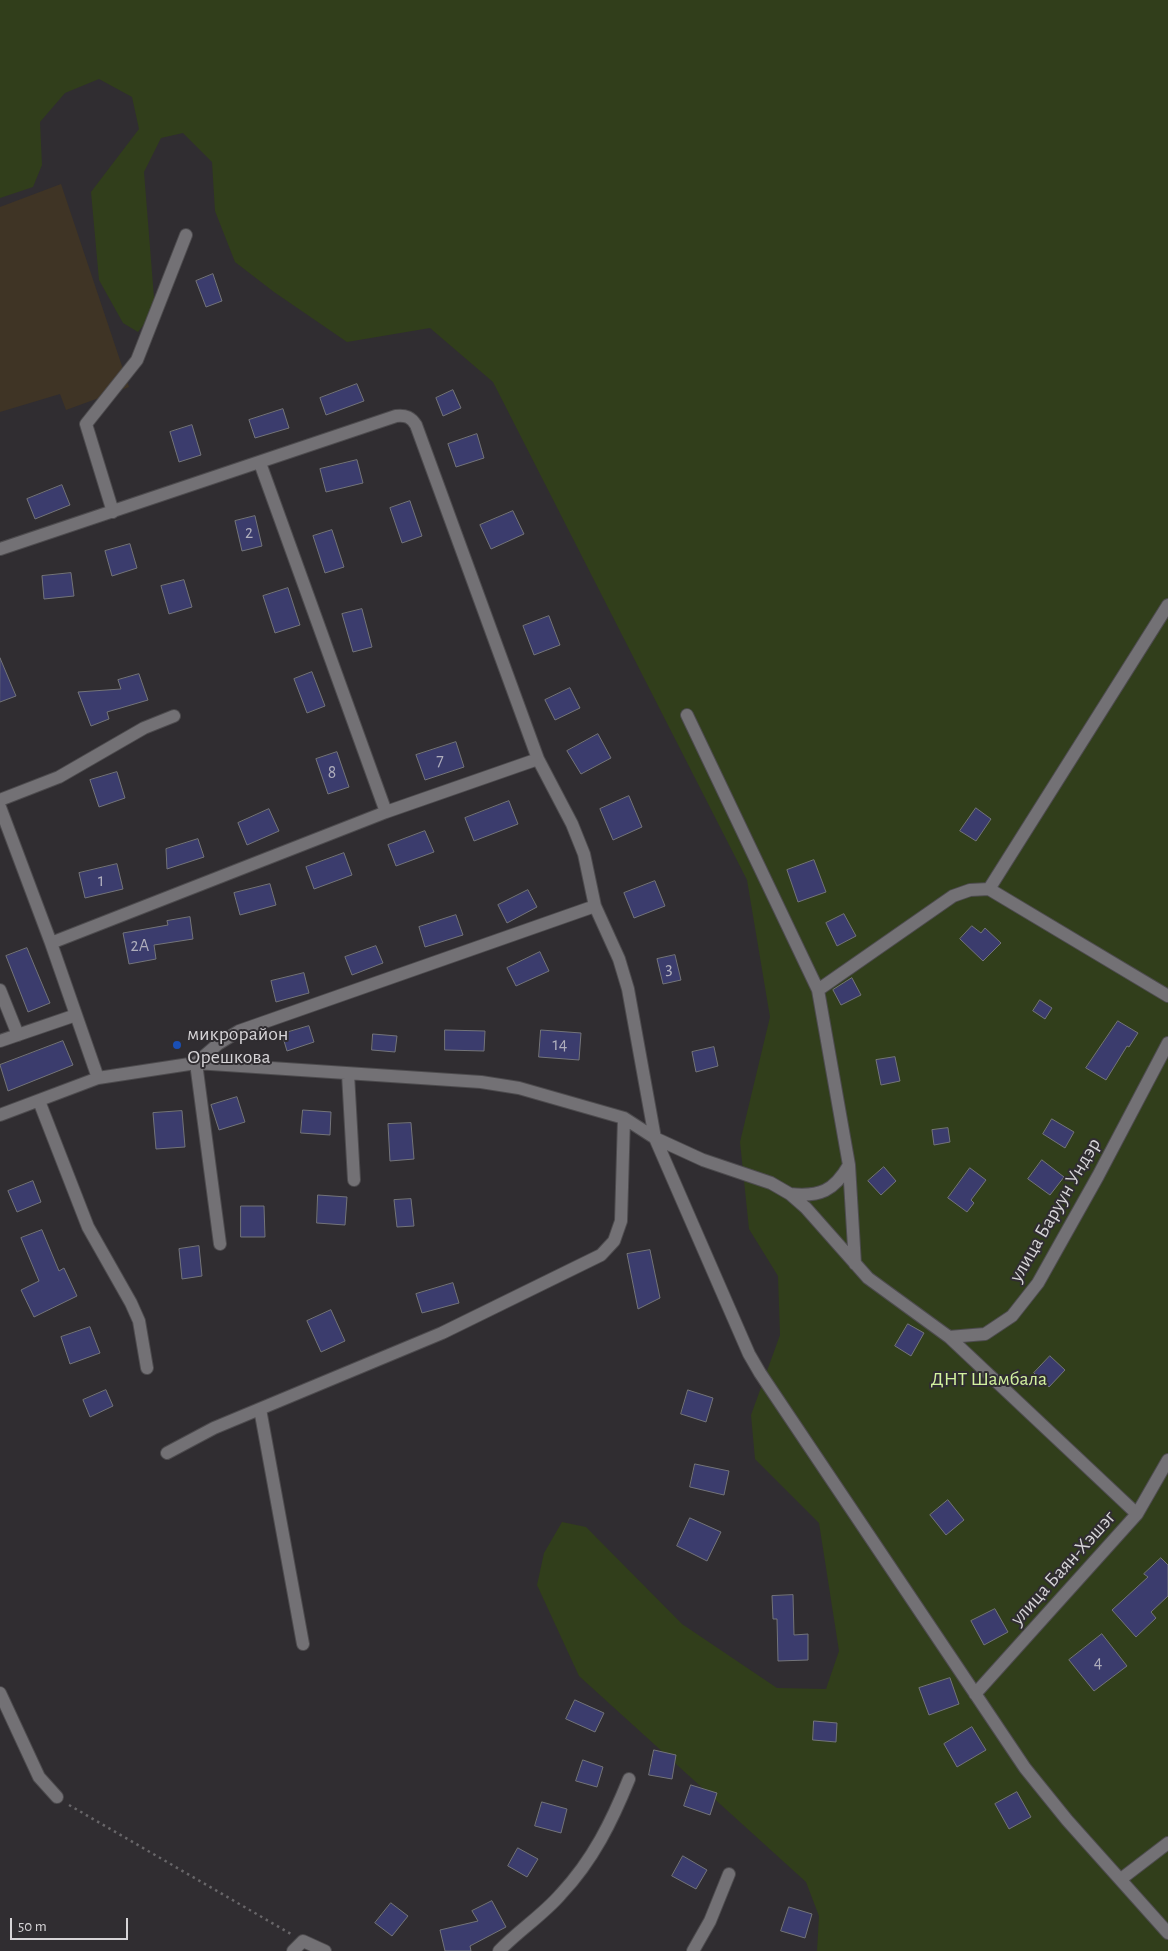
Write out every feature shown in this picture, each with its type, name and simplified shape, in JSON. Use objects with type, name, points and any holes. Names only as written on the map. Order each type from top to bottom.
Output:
[{"type":"street","points":[[113,512],[86,424],[136,360],[186,235]]},
{"type":"street","points":[[1,551],[396,416],[404,415],[412,419],[416,425],[538,759],[572,824],[584,854],[595,906],[619,959],[628,988],[655,1138],[749,1354],[1030,1774],[1067,1820],[1168,1933]]},
{"type":"street","points":[[260,463],[386,812]]},
{"type":"street","points":[[989,889],[1168,605]]},
{"type":"street","points":[[687,715],[818,990],[849,1165],[855,1264]]},
{"type":"street","points":[[0,800],[59,777],[144,728],[174,716]]},
{"type":"street","points":[[51,943],[386,812],[538,759]]},
{"type":"street","points":[[0,807],[51,943],[98,1078]]},
{"type":"street","points":[[818,990],[953,896],[970,890],[989,889],[1168,996]]},
{"type":"street","points":[[196,1063],[218,1044],[239,1032],[595,906]]},
{"type":"street","points":[[0,990],[18,1036]]},
{"type":"street","points":[[0,1041],[76,1015]]},
{"type":"street","name":"улица Баруун Ундэр","points":[[949,1337],[985,1334],[1012,1316],[1038,1283],[1098,1176],[1168,1043]]},
{"type":"street","points":[[196,1063],[220,1244]]},
{"type":"street","points":[[0,1115],[98,1078],[196,1063],[491,1083],[519,1088],[624,1118],[655,1138],[724,1168],[771,1182],[790,1194],[806,1208],[868,1278],[949,1337],[1137,1514]]},
{"type":"street","points":[[348,1074],[354,1180]]},
{"type":"street","points":[[39,1101],[88,1227],[131,1302],[139,1321],[148,1368]]},
{"type":"street","points":[[166,1453],[214,1428],[442,1333],[601,1255],[614,1241],[621,1221],[624,1118]]},
{"type":"street","points":[[790,1194],[808,1196],[826,1192],[840,1180],[849,1165]]},
{"type":"street","points":[[260,1409],[303,1644]]},
{"type":"street","name":"улица Баян-Хэшэг","points":[[975,1694],[1137,1514],[1168,1460]]},
{"type":"street","points":[[0,1693],[39,1777],[57,1798]]},
{"type":"street","points":[[499,1951],[560,1896],[580,1872],[602,1839],[616,1812],[629,1779]]},
{"type":"street","points":[[1121,1879],[1168,1843]]},
{"type":"street","points":[[693,1951],[710,1921],[729,1874]]},
{"type":"street","points":[[293,1951],[303,1941],[325,1951]]},
{"type":"path","points":[[57,1798],[303,1941]]},
{"type":"shaded area","points":[[61,184],[129,387],[66,410],[60,394],[0,412],[0,207]]},
{"type":"green space","name":"ДНТ Шамбала","points":[[0,0],[1168,0],[1168,1951],[817,1951],[819,1916],[806,1882],[579,1676],[537,1585],[544,1553],[562,1522],[586,1527],[682,1624],[777,1688],[826,1689],[839,1651],[819,1523],[755,1459],[751,1415],[780,1335],[778,1276],[749,1229],[740,1142],[770,1017],[747,880],[493,382],[430,328],[347,342],[274,292],[235,262],[215,211],[212,162],[183,133],[161,138],[144,172],[155,310],[138,332],[123,323],[99,280],[91,192],[139,129],[132,97],[99,79],[65,93],[40,122],[42,165],[33,187],[0,198]]},
{"type":"building","points":[[213,274],[222,301],[206,307],[196,281]]},
{"type":"building","points":[[357,384],[364,401],[326,415],[320,398]]},
{"type":"building","points":[[453,390],[461,408],[443,416],[436,398]]},
{"type":"building","points":[[283,409],[289,428],[255,438],[249,420]]},
{"type":"building","points":[[192,425],[201,455],[179,462],[170,432]]},
{"type":"building","points":[[477,434],[484,458],[456,467],[448,444]]},
{"type":"building","points":[[357,460],[363,483],[326,492],[320,469]]},
{"type":"building","points":[[62,485],[70,505],[35,519],[27,499]]},
{"type":"building","points":[[410,501],[422,536],[402,543],[390,508]]},
{"type":"building","points":[[513,511],[524,534],[491,549],[480,525]]},
{"type":"building","points":[[255,516],[262,546],[242,551],[235,521]]},
{"type":"building","points":[[332,530],[344,567],[325,573],[313,536]]},
{"type":"building","points":[[130,544],[137,568],[112,576],[105,551]]},
{"type":"building","points":[[71,573],[74,596],[44,599],[42,576]]},
{"type":"building","points":[[184,580],[192,607],[169,614],[161,586]]},
{"type":"building","points":[[288,588],[300,625],[275,633],[263,596]]},
{"type":"building","points":[[362,609],[372,647],[353,652],[342,614]]},
{"type":"building","points":[[549,616],[560,645],[534,655],[523,626]]},
{"type":"building","points":[[0,658],[16,696],[0,702]]},
{"type":"building","points":[[312,672],[325,706],[307,713],[294,679]]},
{"type":"building","points":[[139,674],[148,700],[107,712],[109,719],[91,726],[78,692],[121,689],[118,680]]},
{"type":"building","points":[[570,688],[580,708],[555,720],[545,700]]},
{"type":"building","points":[[598,734],[611,758],[581,774],[567,751]]},
{"type":"building","points":[[456,742],[464,767],[425,780],[416,755]]},
{"type":"building","points":[[337,752],[349,787],[328,794],[316,759]]},
{"type":"building","points":[[117,772],[125,798],[99,807],[90,780]]},
{"type":"building","points":[[629,796],[642,827],[613,840],[600,809]]},
{"type":"building","points":[[509,801],[518,824],[474,841],[465,818]]},
{"type":"building","points":[[976,808],[991,819],[976,841],[960,831]]},
{"type":"building","points":[[269,809],[279,831],[247,845],[238,823]]},
{"type":"building","points":[[425,831],[434,852],[396,866],[388,845]]},
{"type":"building","points":[[198,839],[204,857],[167,869],[166,849]]},
{"type":"building","points":[[344,853],[352,875],[314,889],[306,867]]},
{"type":"building","points":[[814,860],[826,892],[798,902],[787,870]]},
{"type":"building","points":[[117,864],[123,889],[85,898],[79,873]]},
{"type":"building","points":[[655,881],[665,906],[634,918],[624,893]]},
{"type":"building","points":[[270,884],[276,905],[240,915],[234,893]]},
{"type":"building","points":[[528,890],[537,907],[507,923],[498,905]]},
{"type":"building","points":[[844,914],[856,936],[837,946],[826,923]]},
{"type":"building","points":[[456,915],[463,935],[425,947],[419,927]]},
{"type":"building","points":[[190,917],[193,939],[154,945],[156,959],[129,964],[123,933],[168,925],[167,921]]},
{"type":"building","points":[[972,926],[981,933],[985,928],[1001,943],[983,961],[960,939]]},
{"type":"building","points":[[376,946],[383,963],[352,975],[345,957]]},
{"type":"building","points":[[27,948],[50,1003],[28,1012],[6,956]]},
{"type":"building","points":[[540,952],[549,971],[516,986],[507,968]]},
{"type":"building","points":[[675,955],[681,980],[663,984],[657,959]]},
{"type":"building","points":[[304,973],[309,993],[276,1002],[271,981]]},
{"type":"building","points":[[852,978],[861,995],[841,1005],[833,990]]},
{"type":"building","points":[[1040,1000],[1052,1008],[1045,1019],[1033,1011]]},
{"type":"building","points":[[1118,1021],[1138,1033],[1129,1047],[1127,1046],[1106,1080],[1086,1068]]},
{"type":"building","points":[[309,1026],[314,1042],[287,1051],[282,1034]]},
{"type":"building","points":[[445,1030],[485,1031],[484,1051],[445,1050]]},
{"type":"building","points":[[541,1030],[581,1033],[579,1060],[539,1057]]},
{"type":"building","points":[[373,1034],[397,1036],[395,1052],[372,1050]]},
{"type":"building","points":[[63,1041],[73,1065],[8,1091],[0,1065]]},
{"type":"building","points":[[714,1047],[718,1066],[696,1072],[692,1052]]},
{"type":"building","points":[[895,1057],[900,1081],[881,1085],[876,1060]]},
{"type":"building","points":[[237,1097],[245,1122],[219,1130],[211,1105]]},
{"type":"building","points":[[303,1110],[331,1112],[330,1135],[301,1133]]},
{"type":"building","points":[[182,1111],[185,1147],[156,1149],[153,1113]]},
{"type":"building","points":[[1052,1119],[1074,1132],[1065,1148],[1043,1134]]},
{"type":"building","points":[[411,1123],[414,1159],[390,1161],[388,1124]]},
{"type":"building","points":[[948,1128],[950,1142],[934,1145],[932,1130]]},
{"type":"building","points":[[1042,1160],[1064,1177],[1050,1195],[1028,1179]]},
{"type":"building","points":[[884,1167],[896,1181],[881,1195],[868,1181]]},
{"type":"building","points":[[970,1168],[986,1180],[971,1200],[974,1203],[967,1212],[948,1198]]},
{"type":"building","points":[[33,1181],[41,1202],[17,1212],[8,1191]]},
{"type":"building","points":[[318,1195],[347,1197],[345,1225],[317,1223]]},
{"type":"building","points":[[411,1199],[414,1226],[397,1227],[394,1200]]},
{"type":"building","points":[[241,1206],[264,1206],[265,1237],[241,1237]]},
{"type":"building","points":[[42,1230],[59,1271],[64,1268],[77,1296],[34,1317],[21,1290],[39,1281],[21,1238]]},
{"type":"building","points":[[199,1246],[202,1276],[182,1279],[179,1249]]},
{"type":"building","points":[[650,1250],[660,1298],[638,1309],[627,1254]]},
{"type":"building","points":[[453,1283],[459,1303],[422,1313],[416,1294]]},
{"type":"building","points":[[331,1310],[345,1341],[321,1352],[307,1321]]},
{"type":"building","points":[[908,1324],[924,1333],[911,1356],[895,1346]]},
{"type":"building","points":[[90,1327],[100,1353],[70,1364],[61,1337]]},
{"type":"building","points":[[1050,1356],[1065,1370],[1049,1387],[1034,1373]]},
{"type":"building","points":[[106,1390],[113,1406],[90,1417],[83,1400]]},
{"type":"building","points":[[688,1390],[713,1398],[706,1422],[681,1414]]},
{"type":"building","points":[[695,1464],[729,1471],[724,1495],[690,1487]]},
{"type":"building","points":[[948,1500],[964,1520],[946,1535],[930,1515]]},
{"type":"building","points":[[690,1518],[721,1532],[707,1561],[677,1546]]},
{"type":"building","points":[[1161,1558],[1168,1565],[1168,1596],[1151,1612],[1156,1618],[1136,1637],[1112,1610],[1148,1577],[1144,1574]]},
{"type":"building","points":[[793,1595],[794,1635],[808,1634],[808,1660],[778,1661],[777,1619],[773,1619],[772,1596]]},
{"type":"building","points":[[995,1609],[1008,1632],[984,1645],[971,1621]]},
{"type":"building","points":[[1102,1634],[1127,1666],[1094,1691],[1069,1660]]},
{"type":"building","points":[[950,1678],[959,1704],[929,1715],[919,1688]]},
{"type":"building","points":[[575,1700],[604,1713],[595,1732],[566,1719]]},
{"type":"building","points":[[814,1721],[837,1723],[836,1742],[813,1740]]},
{"type":"building","points":[[972,1727],[986,1750],[957,1767],[944,1744]]},
{"type":"building","points":[[654,1750],[676,1755],[672,1779],[649,1775]]},
{"type":"building","points":[[583,1760],[603,1767],[597,1787],[576,1781]]},
{"type":"building","points":[[691,1785],[717,1793],[710,1815],[684,1806]]},
{"type":"building","points":[[1017,1792],[1031,1817],[1009,1829],[995,1804]]},
{"type":"building","points":[[542,1802],[567,1809],[561,1833],[535,1826]]},
{"type":"building","points":[[518,1848],[538,1859],[527,1877],[508,1866]]},
{"type":"building","points":[[683,1856],[707,1870],[696,1889],[672,1876]]},
{"type":"building","points":[[492,1901],[506,1927],[470,1946],[471,1951],[445,1951],[440,1930],[478,1921],[472,1911]]},
{"type":"building","points":[[391,1903],[408,1916],[392,1936],[375,1923]]},
{"type":"building","points":[[789,1907],[812,1914],[805,1938],[781,1931]]},
{"type":"place","name":"микрорайон Орешкова","points":[[177,1045]]}]
